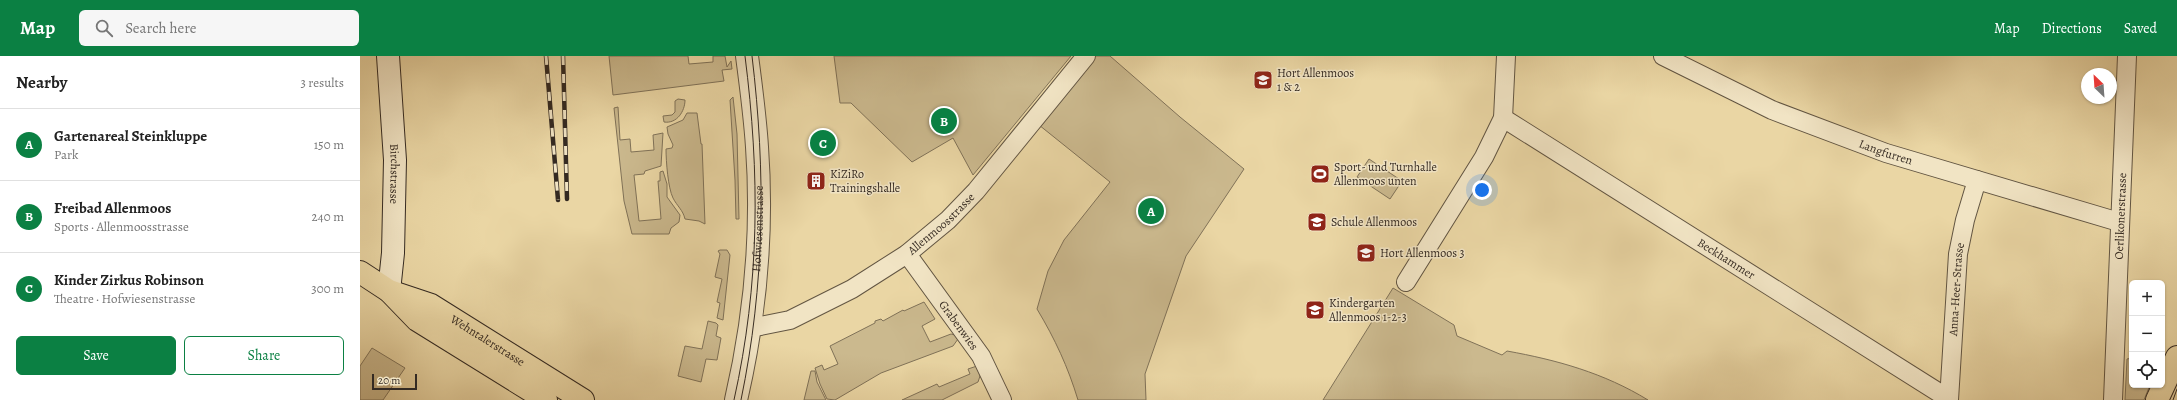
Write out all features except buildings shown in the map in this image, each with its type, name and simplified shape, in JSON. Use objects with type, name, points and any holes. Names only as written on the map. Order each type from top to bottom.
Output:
[{"type":"main road","name":"Wehntalerstrasse","points":[[360,272],[389,291],[417,320],[546,400]]},
{"type":"main road","name":"Wehntalerstrasse","points":[[389,291],[431,305],[583,400]]},
{"type":"main road","points":[[2157,400],[2177,357]]},
{"type":"street","name":"Birchstrasse","points":[[388,56],[395,160],[393,253],[389,291]]},
{"type":"street","name":"Hofwiesenstrasse","points":[[736,400],[750,328],[758,203],[757,147],[747,56]]},
{"type":"street","name":"Allenmoosstrasse","points":[[750,328],[790,320],[852,289],[907,254],[948,220],[976,191],[1086,56]]},
{"type":"street","points":[[1406,282],[1484,157],[1503,118],[1506,56]]},
{"type":"street","name":"Langfurren","points":[[1663,56],[1772,110],[1886,153],[2119,222]]},
{"type":"street","name":"Oerlikonerstrasse","points":[[2113,391],[2127,56]]},
{"type":"street","name":"Beckhammer","points":[[1503,118],[1949,400]]},
{"type":"street","name":"Anna-Heer-Strasse","points":[[1949,400],[1958,254],[1965,220],[1977,180]]},
{"type":"street","name":"Grabenwies","points":[[907,254],[981,356],[1002,400]]},
{"type":"shaded area","points":[[609,56],[688,56],[689,64],[713,62],[713,56],[725,56],[727,67],[731,61],[732,69],[722,70],[724,81],[613,95]]},
{"type":"shaded area","points":[[834,56],[1071,56],[973,175],[953,138],[912,162],[851,103],[840,103]]},
{"type":"shaded area","points":[[1095,56],[1110,56],[1180,117],[1244,169],[1186,256],[1145,374],[1146,400],[1078,400],[1060,353],[1050,331],[1037,309],[1048,271],[1064,240],[1110,182],[1039,125]]},
{"type":"shaded area","points":[[733,97],[737,134],[739,219],[736,219],[730,100]]},
{"type":"shaded area","points":[[678,99],[685,100],[682,112],[673,121],[664,122],[663,116],[672,115],[675,112],[675,101]]},
{"type":"shaded area","points":[[618,107],[620,140],[630,139],[631,152],[654,150],[653,135],[663,133],[661,166],[645,171],[644,174],[634,175],[639,221],[661,219],[658,181],[660,181],[660,172],[663,171],[667,184],[667,197],[680,215],[679,222],[671,228],[669,234],[632,234],[624,201],[614,108]]},
{"type":"shaded area","points":[[687,113],[697,113],[702,144],[705,224],[699,221],[685,219],[671,194],[666,149],[672,148],[673,145],[668,134],[667,127],[683,120]]},
{"type":"shaded area","points":[[1369,159],[1402,181],[1390,199],[1357,177]]},
{"type":"shaded area","points":[[727,250],[730,255],[723,320],[717,318],[720,303],[717,302],[722,279],[715,277],[720,254],[718,251]]},
{"type":"shaded area","points":[[1393,288],[1454,325],[1457,336],[1502,355],[1507,351],[1562,363],[1580,369],[1614,382],[1648,400],[1323,400]]},
{"type":"shaded area","points":[[924,302],[935,319],[922,326],[930,342],[951,334],[955,335],[958,339],[953,346],[881,373],[835,400],[827,399],[815,368],[822,365],[824,370],[838,364],[830,346],[875,323],[875,321],[881,319],[883,321],[903,310],[904,311]]},
{"type":"shaded area","points":[[708,321],[718,325],[716,336],[721,338],[717,360],[706,359],[701,382],[678,376],[685,346],[702,349]]},
{"type":"shaded area","points":[[372,348],[405,368],[383,400],[360,400],[360,366]]},
{"type":"shaded area","points":[[2127,359],[2129,359],[2129,388],[2149,388],[2144,400],[2125,400]]},
{"type":"shaded area","points":[[977,366],[981,373],[978,382],[942,400],[902,400],[937,384],[939,387],[970,374],[968,369]]},
{"type":"shaded area","points":[[811,371],[815,371],[817,382],[826,400],[804,400]]},
{"type":"tram line","points":[[734,400],[743,356],[749,313],[755,228],[753,143],[745,56]]},
{"type":"tram line","points":[[741,400],[755,314],[761,228],[760,143],[752,56]]},
{"type":"tram line","points":[[2173,400],[2177,389]]},
{"type":"railway","points":[[546,56],[558,200]]},
{"type":"railway","points":[[563,56],[567,199]]},
{"type":"place","name":"Hort Allenmoos 1 & 2","points":[[1263,80]]},
{"type":"place","name":"Freibad Allenmoos","points":[[944,121]]},
{"type":"place","name":"Kinder Zirkus Robinson","points":[[823,143]]},
{"type":"place","name":"Sport- und Turnhalle Allenmoos unten","points":[[1320,174]]},
{"type":"place","name":"KiZiRo Trainingshalle","points":[[816,181]]},
{"type":"place","name":"Gartenareal Steinkluppe","points":[[1151,211]]},
{"type":"place","name":"Schule Allenmoos","points":[[1317,222]]},
{"type":"place","name":"Hort Allenmoos 3","points":[[1366,253]]},
{"type":"place","name":"Kindergarten Allenmoos 1-2-3","points":[[1315,310]]}]
